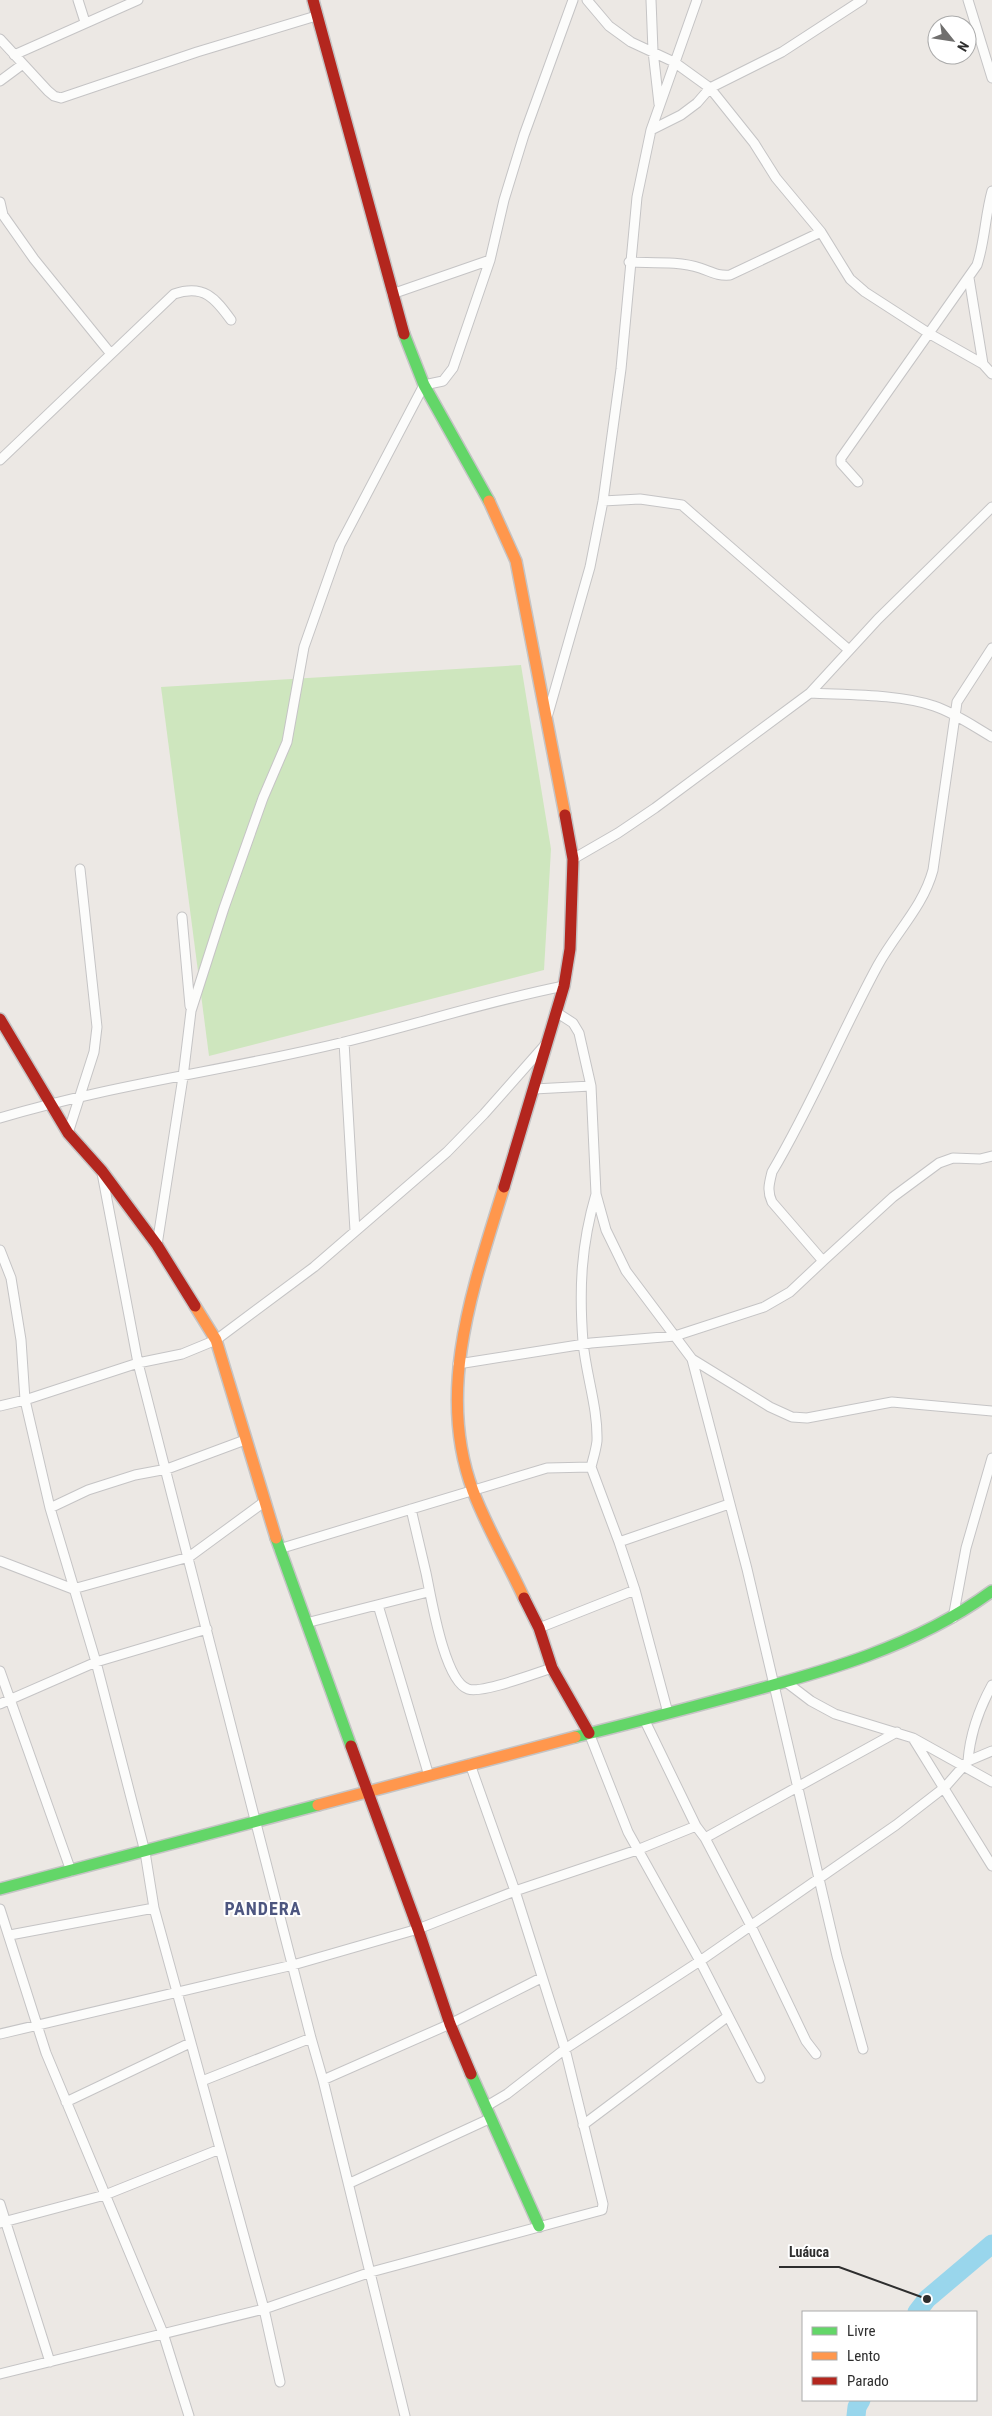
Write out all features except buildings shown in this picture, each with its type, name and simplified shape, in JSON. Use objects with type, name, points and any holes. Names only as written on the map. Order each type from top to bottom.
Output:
[{"type":"street","points":[[78,0],[85,22]]},
{"type":"street","points":[[14,55],[138,0]]},
{"type":"street","points":[[313,0],[392,294],[424,386],[483,488],[498,517],[516,561],[573,859],[570,949],[564,986],[478,1274],[458,1364],[457,1416],[462,1448],[473,1491],[539,1628],[552,1668],[588,1733],[628,1832],[700,1962],[760,2078]]},
{"type":"street","points":[[157,1245],[183,1077],[191,1011],[224,908],[263,798],[287,742],[304,647],[340,545],[424,386],[437,383],[448,376],[490,260],[504,200],[524,135],[573,0]]},
{"type":"street","points":[[587,0],[609,26],[631,42],[674,62],[710,88],[754,143],[776,178],[821,232],[850,279],[864,292],[930,334],[983,364],[992,374]]},
{"type":"street","points":[[651,0],[653,51],[659,106]]},
{"type":"street","points":[[547,717],[590,567],[602,501],[621,369],[629,262],[637,197],[651,130],[696,0]]},
{"type":"street","points":[[651,130],[681,115],[697,103],[710,88],[782,52],[862,0]]},
{"type":"street","points":[[968,0],[992,78]]},
{"type":"street","points":[[0,39],[54,96],[61,98],[197,52],[316,16]]},
{"type":"street","points":[[0,82],[23,64]]},
{"type":"street","points":[[858,482],[841,463],[841,458],[977,265],[982,252],[986,212],[992,192]]},
{"type":"street","points":[[0,202],[1,216],[111,354]]},
{"type":"street","points":[[629,262],[685,266],[700,268],[718,276],[730,275],[821,232]]},
{"type":"street","points":[[392,294],[490,260]]},
{"type":"street","points":[[969,278],[983,364]]},
{"type":"street","points":[[0,460],[174,294],[182,291],[207,293],[218,301],[232,320]]},
{"type":"street","points":[[602,501],[640,500],[682,505],[746,559],[782,594],[849,650]]},
{"type":"street","points":[[573,859],[618,833],[655,808],[810,693],[878,619],[992,507]]},
{"type":"street","points":[[822,1261],[772,1202],[768,1194],[768,1186],[772,1172],[828,1068],[853,1012],[884,954],[920,905],[929,886],[933,870],[956,702],[992,648]]},
{"type":"street","points":[[810,693],[900,700],[932,705],[954,714],[992,737]]},
{"type":"street","points":[[68,1133],[94,1052],[97,1026],[80,869]]},
{"type":"street","points":[[182,916],[191,1011]]},
{"type":"street","points":[[0,1118],[50,1103],[183,1077],[344,1042],[500,999],[564,986]]},
{"type":"street","points":[[556,1012],[573,1023],[579,1033],[591,1086],[596,1194],[614,1249],[626,1271],[692,1359],[770,1407],[792,1417],[807,1418],[892,1402],[992,1411]]},
{"type":"street","points":[[0,1019],[68,1133],[102,1171],[157,1245],[216,1340],[279,1549],[418,1929],[450,2024],[489,2119],[540,2226]]},
{"type":"street","points":[[344,1042],[355,1231]]},
{"type":"street","points":[[0,1406],[25,1400],[138,1363],[182,1354],[216,1340],[314,1267],[447,1152],[484,1114],[547,1043]]},
{"type":"street","points":[[534,1089],[591,1086]]},
{"type":"street","points":[[458,1364],[583,1344],[674,1336],[764,1307],[790,1292],[893,1197],[939,1163],[953,1158],[992,1156]]},
{"type":"street","points":[[102,1171],[138,1363],[167,1469],[311,2038],[350,2183],[405,2416]]},
{"type":"street","points":[[596,1194],[586,1228],[582,1256],[583,1344],[596,1424],[597,1444],[591,1467],[635,1590],[668,1713]]},
{"type":"street","points":[[0,1250],[11,1278],[17,1310],[25,1400],[50,1508],[96,1662],[145,1852],[154,1908],[176,1994],[202,2081],[264,2308],[280,2382]]},
{"type":"street","points":[[692,1359],[729,1504],[837,1956],[863,2049]]},
{"type":"street","points":[[50,1508],[88,1490],[135,1475],[167,1469],[245,1440]]},
{"type":"street","points":[[954,1618],[966,1548],[992,1458]]},
{"type":"street","points":[[279,1549],[547,1468],[591,1467]]},
{"type":"street","points":[[0,1561],[73,1589],[189,1557],[264,1502]]},
{"type":"street","points":[[619,1542],[729,1504]]},
{"type":"street","points":[[411,1510],[439,1637],[456,1680],[462,1687],[470,1690],[490,1688],[552,1668]]},
{"type":"street","points":[[539,1628],[635,1590]]},
{"type":"street","points":[[0,1889],[257,1823],[368,1791],[588,1733],[773,1686],[910,1640],[954,1618],[992,1591]]},
{"type":"street","points":[[306,1623],[428,1592]]},
{"type":"street","points":[[378,1605],[429,1776]]},
{"type":"street","points":[[0,1704],[96,1662],[208,1630]]},
{"type":"street","points":[[0,1671],[71,1870]]},
{"type":"street","points":[[786,1682],[811,1701],[835,1714],[913,1738],[966,1763],[992,1782]]},
{"type":"street","points":[[966,1763],[974,1728],[984,1699],[992,1685]]},
{"type":"street","points":[[644,1719],[696,1826],[705,1838],[751,1926],[806,2041],[816,2054]]},
{"type":"street","points":[[705,1838],[897,1732]]},
{"type":"street","points":[[913,1738],[992,1866]]},
{"type":"street","points":[[485,2107],[507,2094],[565,2049],[700,1962],[896,1825],[945,1787],[966,1763],[992,1751]]},
{"type":"street","points":[[0,2374],[264,2308],[371,2272],[600,2211],[603,2207],[565,2049],[515,1891],[470,1764]]},
{"type":"street","points":[[0,2034],[176,1994],[418,1929],[515,1891],[637,1850],[696,1826]]},
{"type":"street","points":[[10,1935],[154,1908]]},
{"type":"street","points":[[0,1909],[10,1935],[46,2053],[162,2333],[190,2416]]},
{"type":"street","points":[[323,2080],[450,2024],[541,1978]]},
{"type":"street","points":[[583,2125],[727,2017]]},
{"type":"street","points":[[202,2081],[311,2038]]},
{"type":"street","points":[[66,2102],[190,2043]]},
{"type":"street","points":[[350,2183],[489,2119]]},
{"type":"street","points":[[3,2222],[105,2195],[220,2149]]},
{"type":"street","points":[[0,2204],[3,2222],[50,2362]]},
{"type":"green space","points":[[521,665],[551,849],[544,970],[209,1056],[161,687]]},
{"type":"waterway","points":[[918,2311],[927,2299],[992,2244]]},
{"type":"waterway","points":[[856,2416],[857,2407],[860,2401]]},
{"type":"traffic: fast","points":[[404,334],[424,385],[489,501]]},
{"type":"traffic: fast","points":[[276,1538],[351,1746]]},
{"type":"traffic: fast","points":[[575,1737],[767,1687],[834,1667],[900,1643],[932,1628],[963,1611],[992,1591]]},
{"type":"traffic: fast","points":[[0,1889],[318,1805]]},
{"type":"traffic: fast","points":[[471,2074],[539,2226]]},
{"type":"traffic: slow","points":[[489,501],[516,561],[565,815]]},
{"type":"traffic: slow","points":[[504,1187],[481,1262],[463,1338],[458,1376],[458,1415],[462,1453],[473,1491],[524,1598]]},
{"type":"traffic: slow","points":[[195,1306],[216,1340],[276,1538]]},
{"type":"traffic: slow","points":[[318,1805],[575,1737]]},
{"type":"traffic: jam","points":[[313,0],[404,334]]},
{"type":"traffic: jam","points":[[504,1187],[564,986],[570,949],[573,859],[565,815]]},
{"type":"traffic: jam","points":[[0,1019],[68,1133],[102,1171],[157,1245],[195,1306]]},
{"type":"traffic: jam","points":[[524,1598],[539,1628],[552,1668],[589,1733]]},
{"type":"traffic: jam","points":[[351,1746],[418,1929],[450,2024],[471,2074]]},
{"type":"place","name":"Luáuca","points":[[927,2299]]},
{"type":"district","name":"PANDERA","points":[[263,1909]]}]
